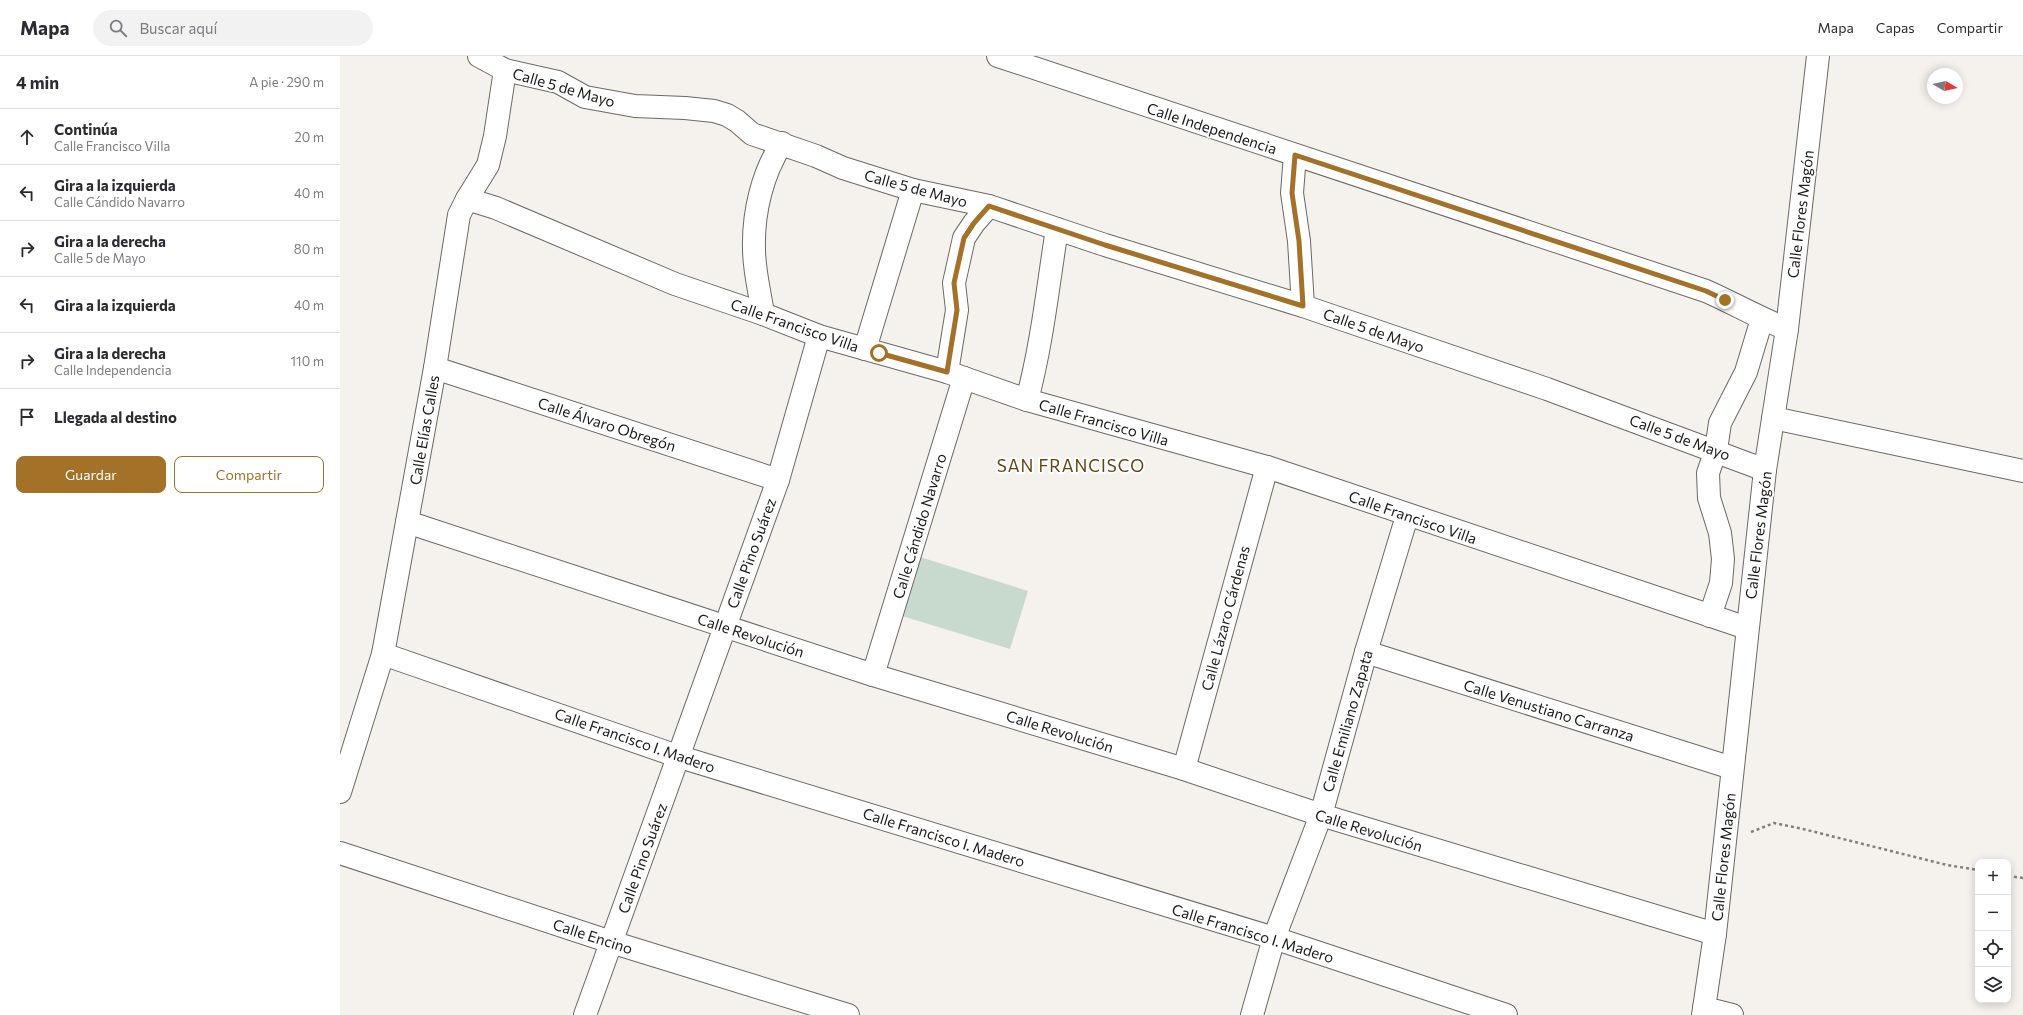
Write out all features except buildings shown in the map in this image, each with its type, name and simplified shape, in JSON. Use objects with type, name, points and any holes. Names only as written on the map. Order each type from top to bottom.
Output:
[{"type":"street","name":"Calle 5 de Mayo","points":[[479,56],[505,70],[558,82],[585,97],[635,106],[685,108],[714,111],[727,115],[737,121],[752,134],[782,143],[843,168],[913,190],[989,206],[1057,229],[1303,306],[1547,389],[1716,450],[1765,470]]},
{"type":"street","name":"Calle Independencia","points":[[998,56],[1706,291],[1735,304],[1762,319],[1787,329]]},
{"type":"street","name":"Calle Flores Magón","points":[[1703,1011],[1715,934],[1765,470],[1787,329],[1818,56]]},
{"type":"street","name":"Calle Elías Calles","points":[[340,792],[383,654],[435,368],[459,215],[466,199],[488,165],[495,136],[505,70]]},
{"type":"street","points":[[763,314],[754,250],[755,228],[764,180],[773,157],[782,143]]},
{"type":"street","points":[[1295,155],[1292,193],[1299,241],[1303,306]]},
{"type":"street","points":[[865,349],[913,190]]},
{"type":"street","name":"Calle Francisco Villa","points":[[466,199],[496,208],[675,284],[763,314],[819,336],[956,375],[1027,400],[1267,468],[1407,516],[1747,628]]},
{"type":"street","name":"Calle Cándido Navarro","points":[[873,675],[956,375],[957,310],[954,283],[964,238],[974,223],[989,206]]},
{"type":"street","points":[[1027,400],[1035,368],[1057,229]]},
{"type":"street","points":[[1710,616],[1721,583],[1723,559],[1720,534],[1709,498],[1708,473],[1716,450],[1720,423],[1746,372],[1762,319]]},
{"type":"street","name":"Calle Pino Suárez","points":[[585,1015],[680,757],[724,626],[778,480],[819,336]]},
{"type":"street","name":"Calle Álvaro Obregón","points":[[435,368],[778,480]]},
{"type":"street","points":[[1746,372],[1779,380]]},
{"type":"street","points":[[1773,418],[2023,471]]},
{"type":"street","name":"Calle Lázaro Cárdenas","points":[[1184,769],[1267,468]]},
{"type":"street","name":"Calle Emiliano Zapata","points":[[1252,1015],[1274,938],[1321,816],[1366,652],[1407,516]]},
{"type":"street","name":"Calle Revolución","points":[[407,522],[873,675],[1184,769],[1321,816],[1715,934]]},
{"type":"street","name":"Calle Venustiano Carranza","points":[[1366,652],[1732,768]]},
{"type":"street","name":"Calle Francisco I. Madero","points":[[383,654],[680,757],[1274,938],[1506,1015]]},
{"type":"street","name":"Calle Encino","points":[[340,853],[611,942],[848,1015]]},
{"type":"street","points":[[1703,1011],[1732,1015]]},
{"type":"path","points":[[1725,842],[1774,824],[1803,829],[1947,865],[1975,870]]},
{"type":"path","points":[[2011,876],[2023,878]]},
{"type":"green space","points":[[920,557],[1028,591],[1010,649],[902,616]]},
{"type":"district","name":"SAN FRANCISCO","points":[[1071,465]]},
{"type":"route","points":[[879,353],[947,372],[957,310],[954,283],[964,238],[974,223],[989,206],[1105,245],[1303,306],[1299,241],[1292,193],[1295,155],[1706,291],[1725,300]]}]
